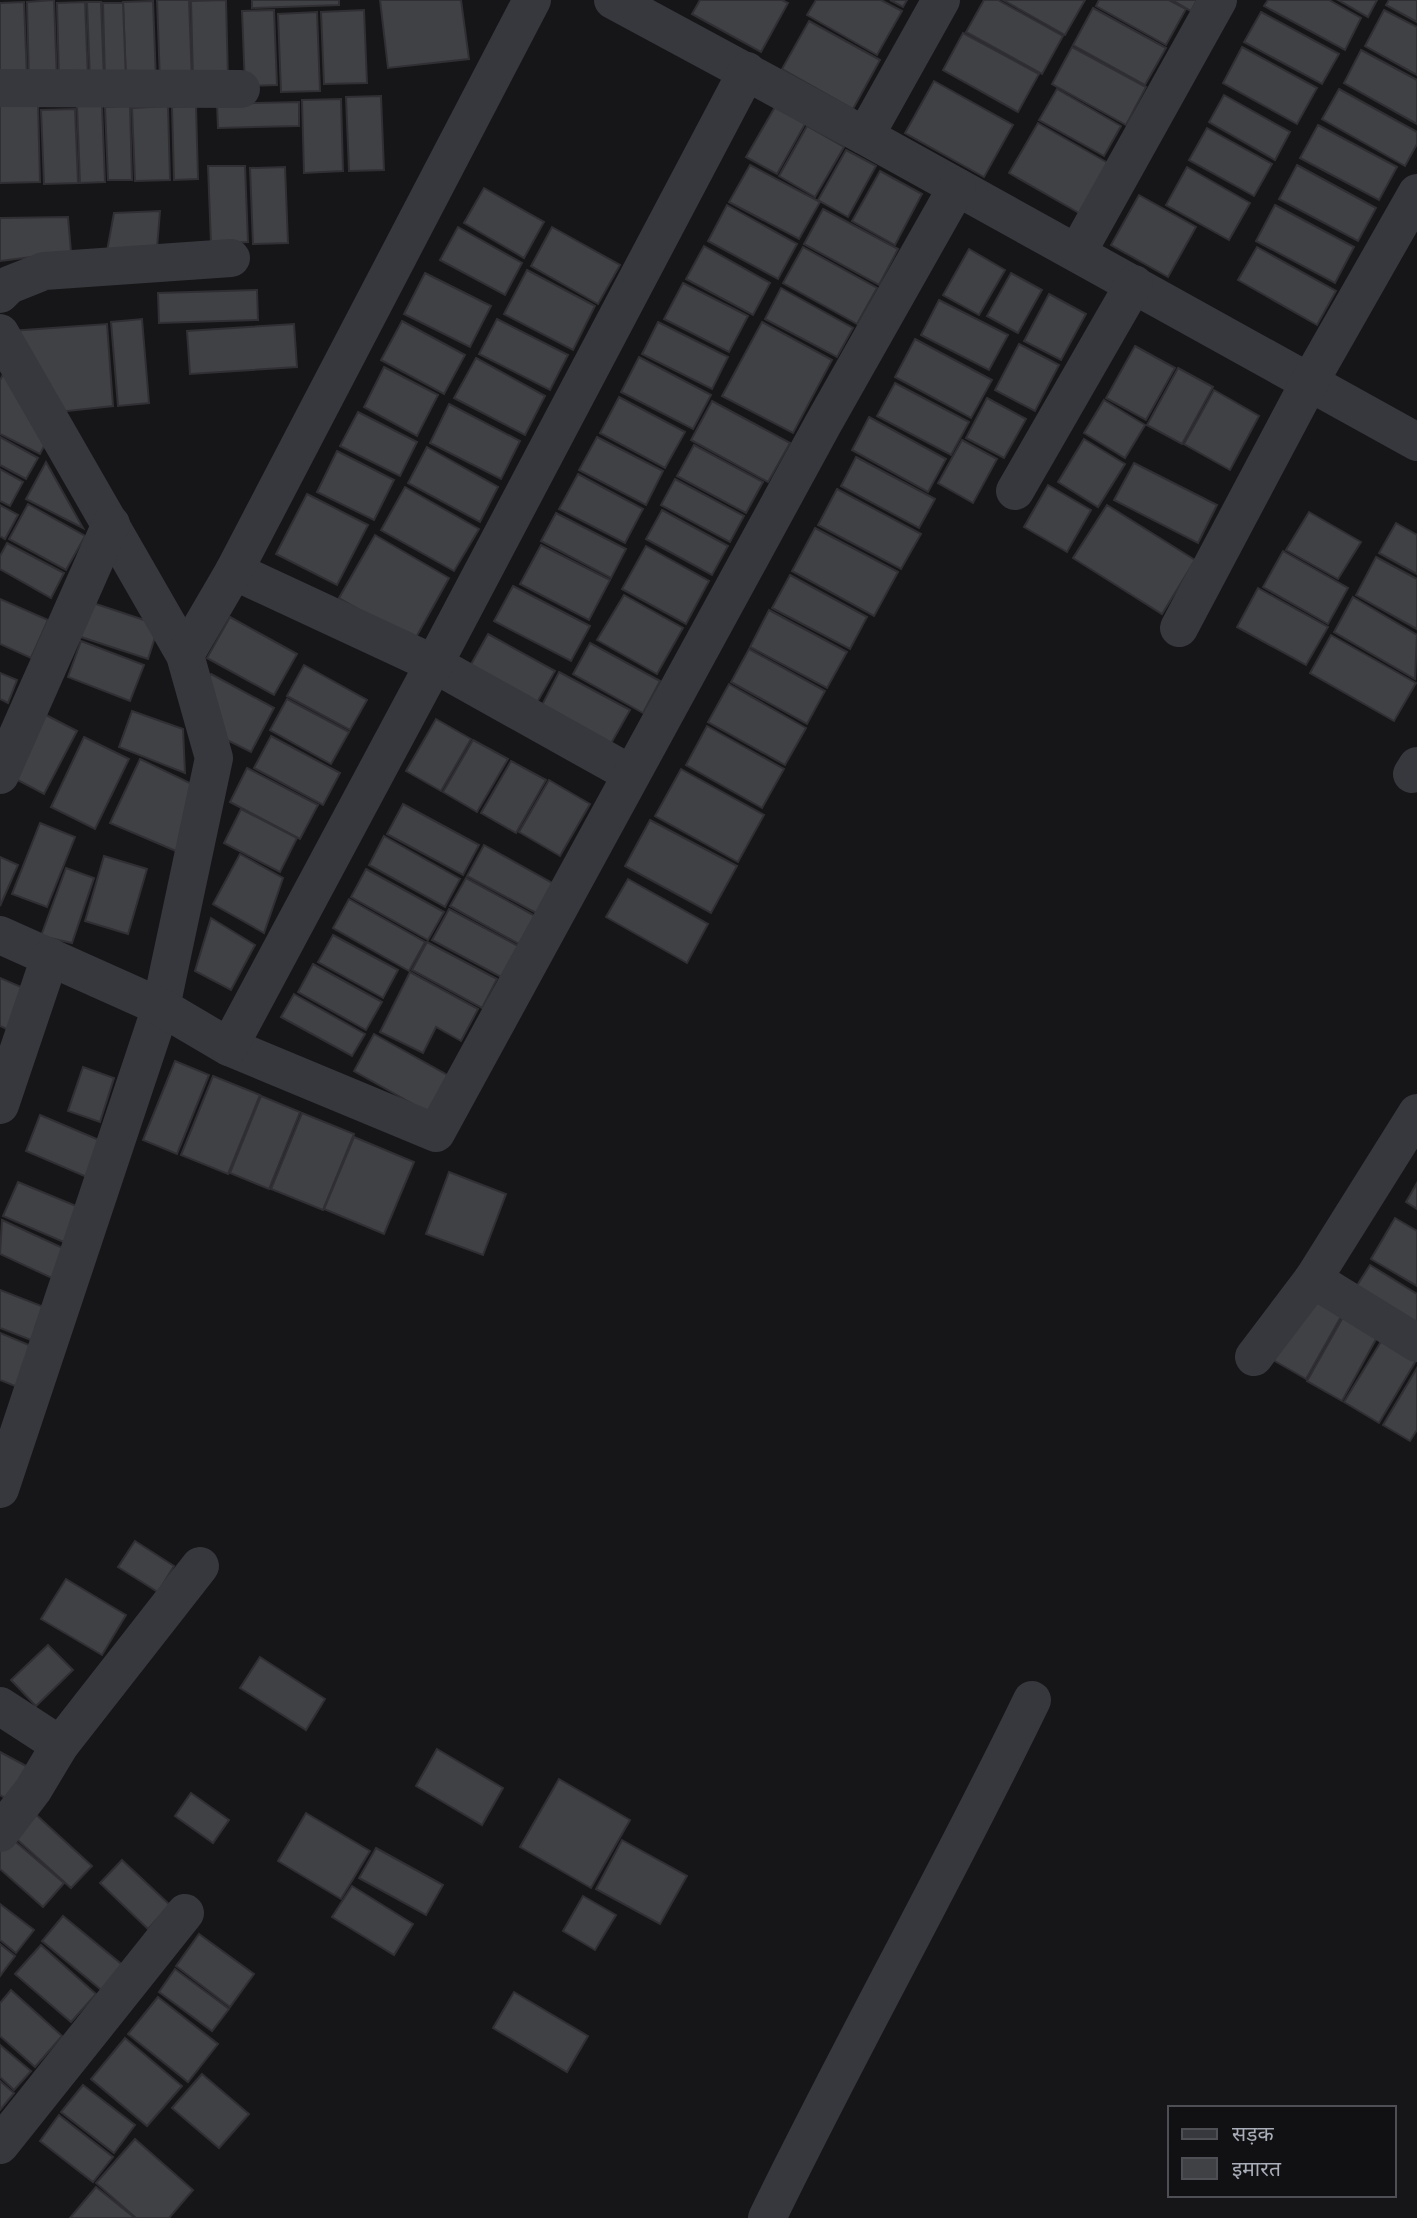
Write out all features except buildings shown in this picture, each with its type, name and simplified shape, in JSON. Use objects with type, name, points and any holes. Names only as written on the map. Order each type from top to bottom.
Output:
[{"type":"street","points":[[186,655],[234,571],[532,0]]},
{"type":"street","points":[[613,0],[655,10],[747,71],[1417,442]]},
{"type":"street","points":[[865,135],[941,0]]},
{"type":"street","points":[[1077,253],[1217,0]]},
{"type":"street","points":[[229,1047],[747,71]]},
{"type":"street","points":[[0,88],[241,89]]},
{"type":"street","points":[[0,935],[161,1007],[229,1047],[436,1133],[822,424],[957,187]]},
{"type":"street","points":[[1179,628],[1310,381],[1417,193]]},
{"type":"street","points":[[0,295],[9,285],[44,271],[231,258]]},
{"type":"street","points":[[1015,491],[1134,284]]},
{"type":"street","points":[[0,333],[186,655],[214,758],[161,1007],[0,1489]]},
{"type":"street","points":[[0,775],[111,524]]},
{"type":"street","points":[[234,571],[434,664],[631,774]]},
{"type":"street","points":[[0,1105],[50,957]]},
{"type":"street","points":[[1254,1357],[1313,1279],[1417,1113]]},
{"type":"street","points":[[1313,1279],[1417,1343]]},
{"type":"street","points":[[0,1833],[33,1790],[60,1745],[200,1566]]},
{"type":"street","points":[[767,2218],[820,2109],[929,1906],[1032,1700]]},
{"type":"street","points":[[0,1706],[60,1745]]},
{"type":"street","points":[[0,2145],[185,1913]]}]
